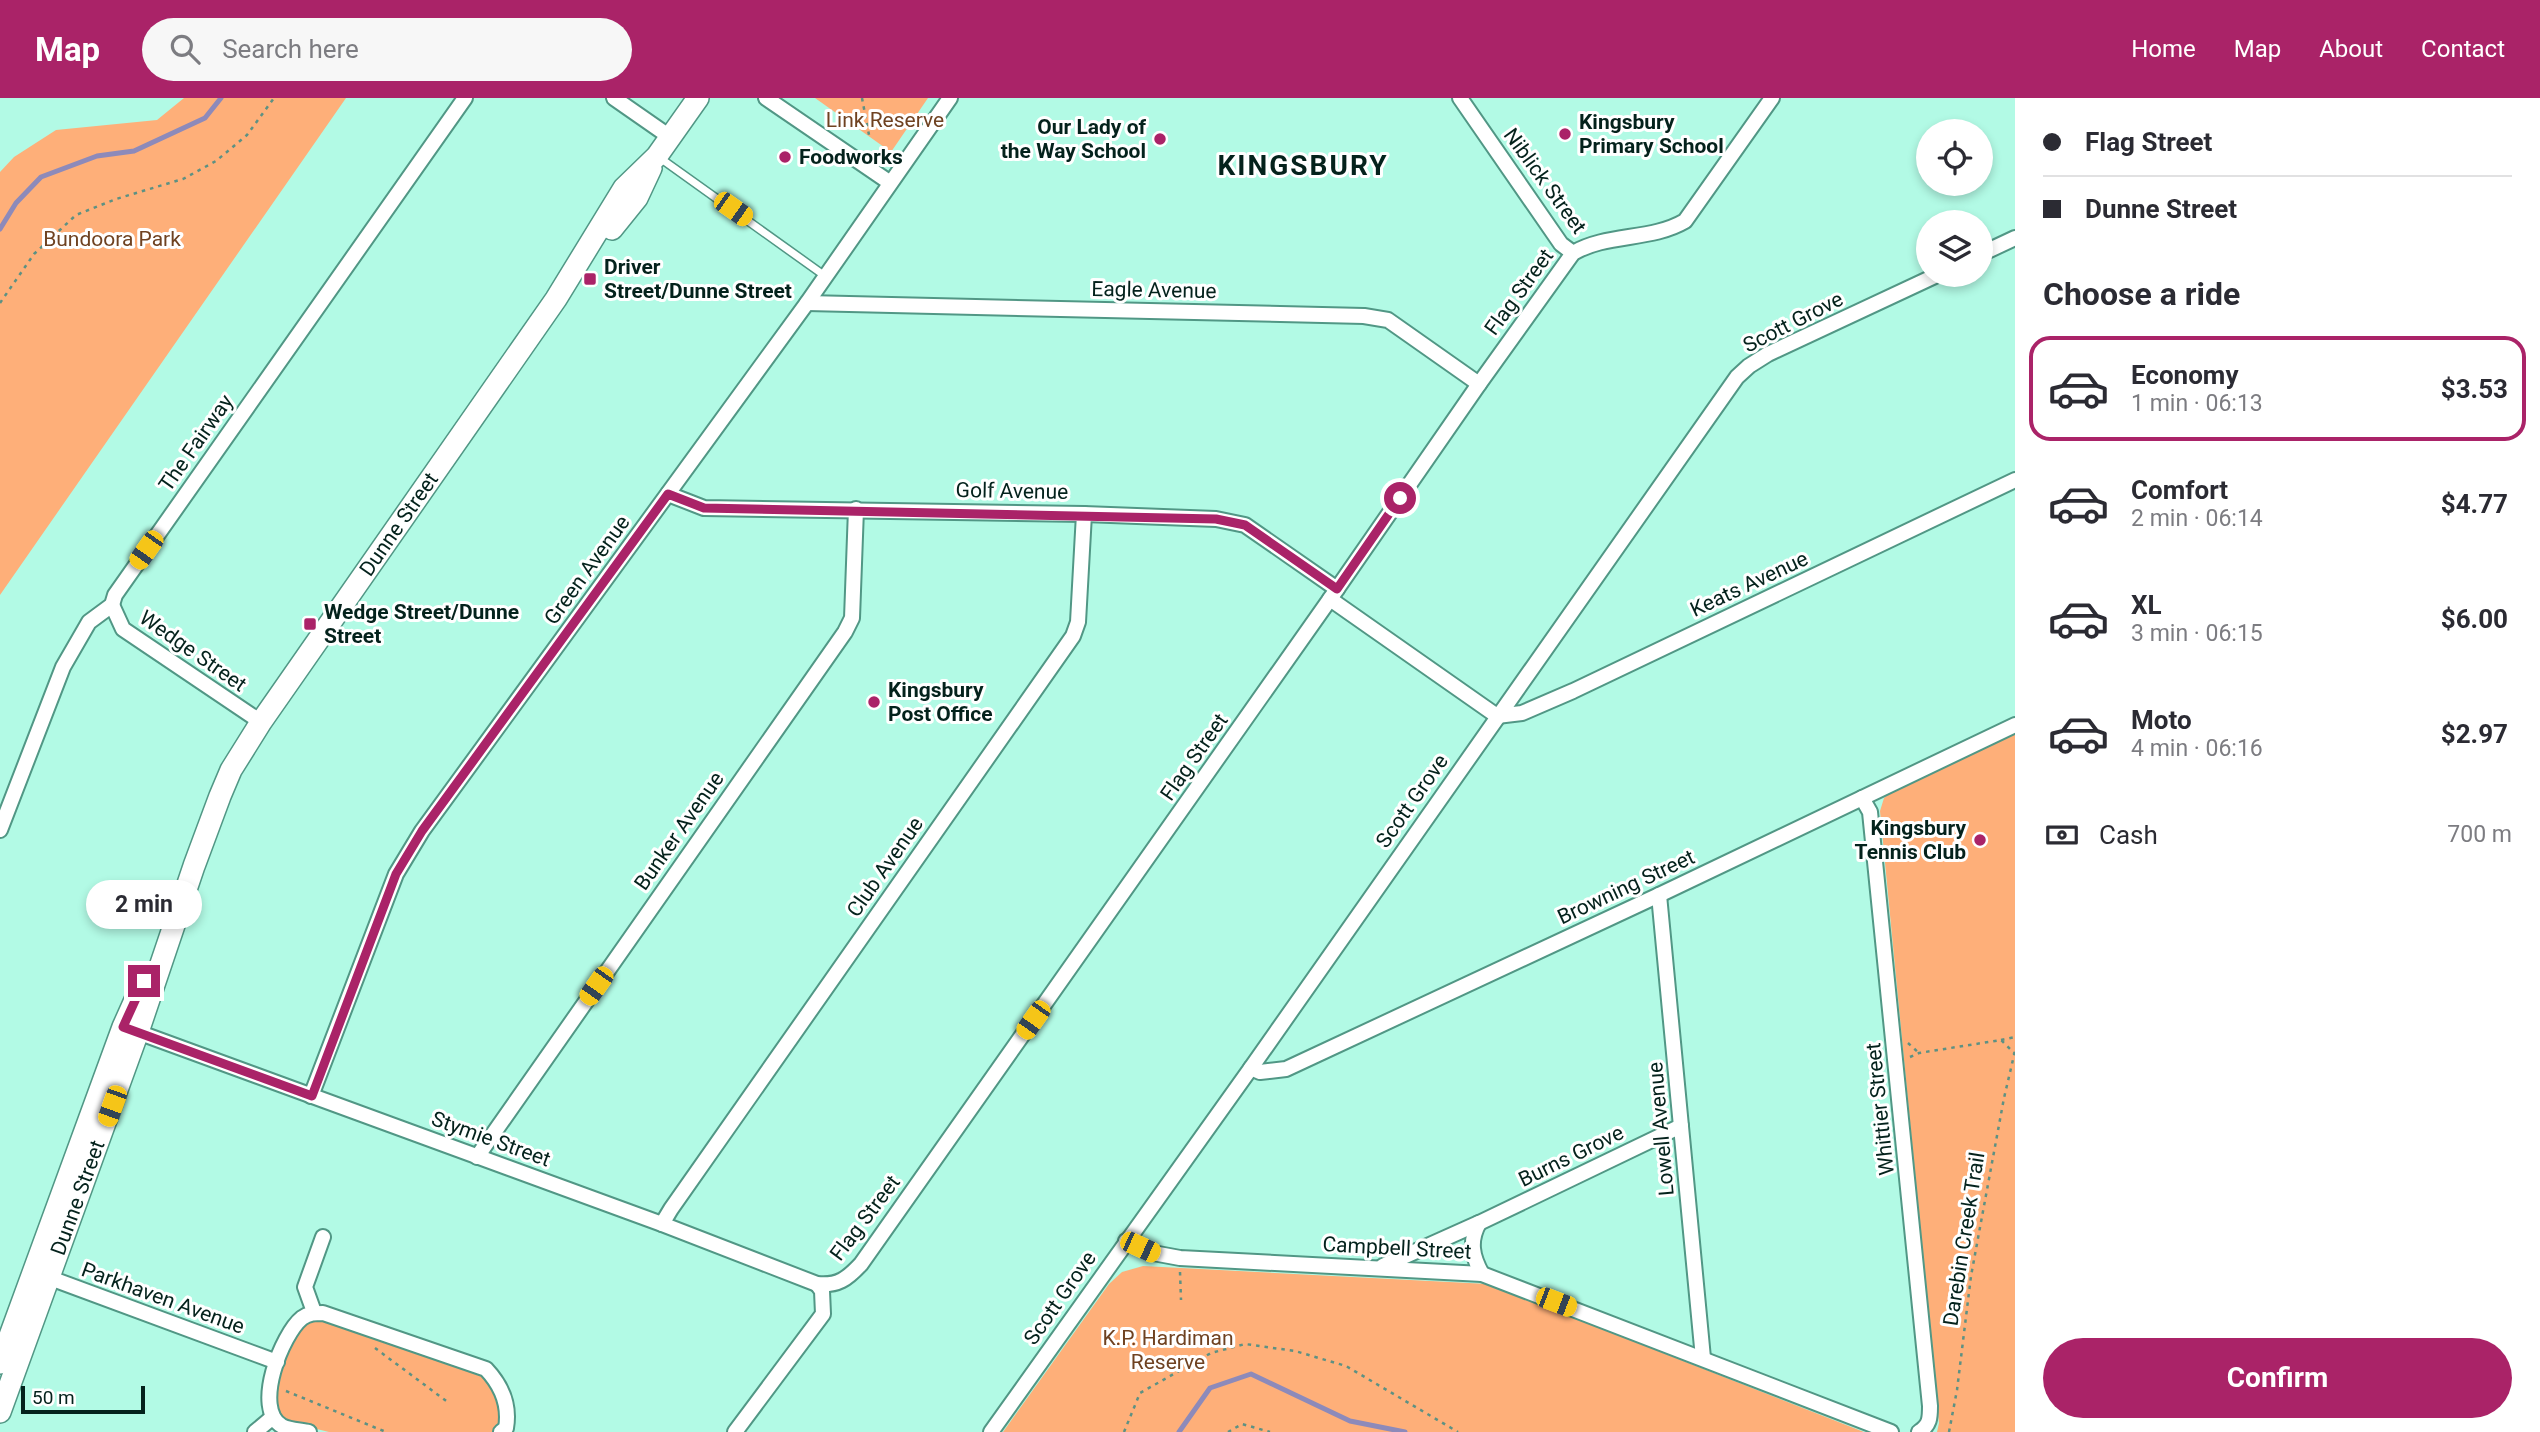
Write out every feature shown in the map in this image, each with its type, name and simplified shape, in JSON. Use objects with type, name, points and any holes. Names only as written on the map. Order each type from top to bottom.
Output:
[{"type":"main road","name":"Dunne Street","points":[[0,1412],[43,1275],[131,1030],[231,770],[261,722],[556,299],[624,188],[657,156],[698,98]]},
{"type":"main road","name":"Dunne Street","points":[[0,1363],[43,1275]]},
{"type":"street","name":"The Fairway","points":[[0,830],[63,667],[89,622],[112,605],[115,595],[465,98]]},
{"type":"street","points":[[614,98],[670,136]]},
{"type":"street","points":[[766,98],[889,183]]},
{"type":"street","name":"Green Avenue","points":[[312,1096],[396,874],[422,831],[807,303],[950,98]]},
{"type":"street","name":"Niblick Street","points":[[1460,98],[1561,244],[1573,253]]},
{"type":"street","points":[[1573,253],[1589,244],[1671,229],[1685,221],[1772,98]]},
{"type":"street","points":[[1993,248],[2015,238]]},
{"type":"street","name":"Flag Street","points":[[844,1281],[869,1252],[1573,253]]},
{"type":"street","name":"Scott Grove","points":[[991,1432],[1251,1068],[1737,377],[1768,354],[1916,285]]},
{"type":"street","name":"Eagle Avenue","points":[[807,303],[1364,316],[1388,320],[1479,384]]},
{"type":"street","name":"Keats Avenue","points":[[1497,716],[1521,713],[1573,691],[2015,480]]},
{"type":"street","name":"Golf Avenue","points":[[668,494],[704,508],[1084,514],[1216,519],[1245,525],[1497,716]]},
{"type":"street","name":"Bunker Avenue","points":[[477,1157],[845,632],[852,618],[856,509]]},
{"type":"street","name":"Club Avenue","points":[[662,1224],[1073,636],[1078,622],[1084,514]]},
{"type":"street","name":"Wedge Street","points":[[112,605],[123,629],[261,722]]},
{"type":"street","name":"Browning Street","points":[[1251,1068],[1260,1072],[1286,1069],[2015,725]]},
{"type":"street","name":"Whittier Street","points":[[1862,798],[1870,812],[1930,1418],[1927,1427],[1920,1432]]},
{"type":"street","name":"Lowell Avenue","points":[[1659,895],[1703,1358]]},
{"type":"street","name":"Stymie Street","points":[[131,1030],[662,1224],[817,1284],[844,1281]]},
{"type":"street","name":"Burns Grove","points":[[1382,1267],[1681,1126]]},
{"type":"street","points":[[1479,1223],[1472,1236],[1472,1246],[1482,1274]]},
{"type":"street","points":[[313,1312],[305,1287],[323,1237]]},
{"type":"street","name":"Campbell Street","points":[[1126,1241],[1153,1253],[1180,1258],[1482,1274],[1891,1432]]},
{"type":"street","name":"Parkhaven Avenue","points":[[43,1275],[277,1362]]},
{"type":"street","points":[[735,1432],[823,1314],[822,1291],[817,1284]]},
{"type":"street","points":[[309,1432],[282,1426],[272,1416],[268,1407],[270,1385],[277,1362],[294,1327],[303,1316],[313,1312],[486,1369],[498,1381],[505,1398],[509,1413],[507,1431]]},
{"type":"street","points":[[255,1432],[272,1416]]},
{"type":"lane","points":[[657,156],[825,276]]},
{"type":"path","points":[[0,303],[34,254],[76,215],[116,199],[183,179],[216,162],[247,135],[274,98]]},
{"type":"path","points":[[862,98],[869,135]]},
{"type":"path","points":[[1896,1064],[1919,1053],[2015,1037]]},
{"type":"path","points":[[2001,1040],[2015,1052]]},
{"type":"path","name":"Darebin Creek Trail","points":[[1949,1432],[1972,1276],[2004,1098],[2015,1052]]},
{"type":"path","points":[[1180,1258],[1181,1300]]},
{"type":"path","points":[[366,1341],[449,1403]]},
{"type":"path","points":[[1124,1432],[1140,1393],[1211,1353],[1245,1343],[1296,1351],[1346,1366],[1458,1432]]},
{"type":"path","points":[[270,1385],[386,1432]]},
{"type":"path","points":[[1228,1432],[1242,1424],[1270,1432]]},
{"type":"green space","name":"Bundoora Park","points":[[184,98],[346,98],[0,595],[0,172],[14,157],[56,130],[157,120]]},
{"type":"green space","name":"Link Reserve","points":[[815,98],[928,98],[891,152]]},
{"type":"green space","points":[[2015,733],[2015,1432],[1937,1432],[1939,1423],[1880,811],[1884,798],[1894,790]]},
{"type":"green space","name":"K.P. Hardiman Reserve","points":[[1143,1266],[1488,1284],[1864,1432],[1003,1432],[1109,1284],[1122,1272]]},
{"type":"green space","points":[[322,1318],[481,1376],[500,1397],[503,1424],[493,1432],[329,1432],[284,1421],[274,1407],[284,1362],[306,1321]]},
{"type":"waterway","points":[[0,229],[16,203],[41,177],[97,156],[134,151],[205,118],[221,98]]},
{"type":"waterway","points":[[1179,1432],[1210,1388],[1251,1374],[1350,1421],[1405,1432]]},
{"type":"place","name":"Kingsbury Primary School","points":[[1565,134]]},
{"type":"place","name":"Our Lady of the Way School","points":[[1160,139]]},
{"type":"place","name":"Foodworks","points":[[785,157]]},
{"type":"place","name":"Driver Street/Dunne Street","points":[[590,279]]},
{"type":"place","name":"Wedge Street/Dunne Street","points":[[310,624]]},
{"type":"place","name":"Kingsbury Post Office","points":[[874,702]]},
{"type":"place","name":"Kingsbury Tennis Club","points":[[1980,840]]},
{"type":"district","name":"KINGSBURY","points":[[1303,165]]},
{"type":"route","points":[[144,981],[123,1027],[312,1096],[396,874],[422,831],[668,494],[704,508],[856,509],[1216,519],[1245,525],[1337,589],[1400,498]]}]
